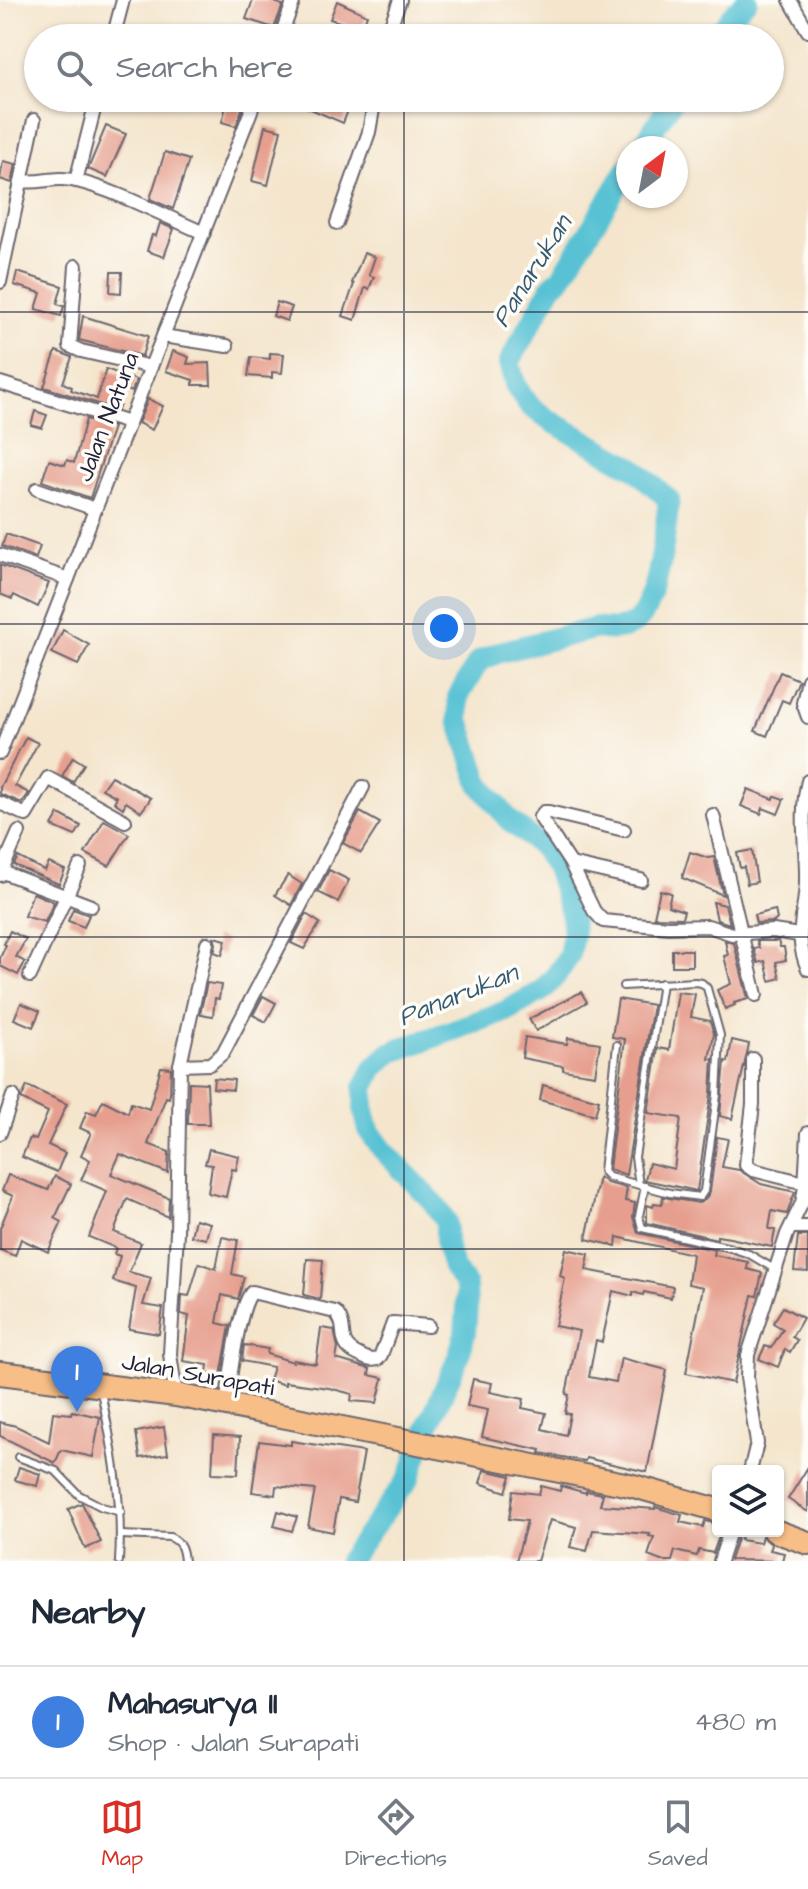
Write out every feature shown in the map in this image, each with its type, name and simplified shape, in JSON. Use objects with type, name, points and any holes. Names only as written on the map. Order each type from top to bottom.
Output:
[{"type":"highway","name":"Jalan Surapati","points":[[0,1373],[176,1395],[630,1485],[712,1508]]},
{"type":"highway","points":[[784,1534],[808,1543]]},
{"type":"street","points":[[117,24],[123,0]]},
{"type":"street","points":[[285,24],[294,0]]},
{"type":"street","points":[[391,24],[400,0]]},
{"type":"street","points":[[790,0],[808,31]]},
{"type":"street","points":[[76,181],[93,112]]},
{"type":"street","name":"Jalan Natuna","points":[[0,753],[251,112]]},
{"type":"street","points":[[337,223],[369,132],[373,112]]},
{"type":"street","points":[[0,282],[34,120]]},
{"type":"street","points":[[22,181],[36,183],[52,178],[76,181],[204,233]]},
{"type":"street","points":[[76,266],[70,346],[151,367]]},
{"type":"street","points":[[163,336],[227,346]]},
{"type":"street","points":[[0,383],[129,423]]},
{"type":"street","points":[[37,489],[95,509]]},
{"type":"street","points":[[0,555],[68,579]]},
{"type":"street","points":[[808,680],[803,703],[808,717]]},
{"type":"street","points":[[0,803],[26,815],[48,778],[125,821]]},
{"type":"street","points":[[808,781],[803,818],[806,887],[799,935],[808,969]]},
{"type":"street","points":[[180,1065],[210,1064],[223,1053],[363,787]]},
{"type":"street","points":[[624,830],[544,812],[540,817],[571,864],[594,911],[603,921],[668,927],[708,926],[740,935],[773,931],[799,935]]},
{"type":"street","points":[[713,815],[756,995]]},
{"type":"street","points":[[19,832],[0,873],[91,906]]},
{"type":"street","points":[[571,864],[641,880]]},
{"type":"street","points":[[30,976],[80,866]]},
{"type":"street","points":[[176,1395],[170,1354],[180,1065],[207,943]]},
{"type":"street","points":[[753,1059],[754,1088],[746,1165],[753,1170],[805,1183]]},
{"type":"street","points":[[0,1133],[13,1096]]},
{"type":"street","points":[[752,1465],[757,1443],[747,1377],[748,1355],[802,1203],[808,1133]]},
{"type":"street","points":[[791,1227],[808,1227]]},
{"type":"street","points":[[226,1405],[241,1324],[247,1298],[252,1292],[335,1312],[341,1320],[347,1347],[371,1361],[381,1355],[393,1323],[428,1326]]},
{"type":"street","points":[[720,1561],[728,1537]]},
{"type":"lane","points":[[617,1045],[603,1171],[609,1177],[697,1198],[702,1195],[719,1076],[720,1035],[707,988],[695,982],[623,986]]},
{"type":"lane","points":[[662,983],[635,1157],[642,1186],[639,1216],[642,1228],[731,1248],[749,1254],[776,1270]]},
{"type":"lane","points":[[100,1385],[121,1512],[119,1561]]},
{"type":"lane","points":[[18,1457],[56,1471],[79,1495],[102,1507],[121,1512]]},
{"type":"lane","points":[[121,1535],[170,1537],[181,1545],[184,1561]]},
{"type":"building","points":[[253,0],[268,0],[283,5],[276,24],[246,19]]},
{"type":"building","points":[[337,1],[367,15],[364,24],[346,24],[330,19]]},
{"type":"building","points":[[224,112],[241,112],[236,126],[222,122]]},
{"type":"building","points":[[317,112],[347,112],[343,123]]},
{"type":"building","points":[[106,126],[126,134],[107,177],[88,169]]},
{"type":"building","points":[[265,126],[281,130],[268,185],[252,181]]},
{"type":"building","points":[[165,152],[189,160],[173,209],[150,199]]},
{"type":"building","points":[[3,161],[16,164],[12,183],[0,179]]},
{"type":"building","points":[[160,223],[174,229],[164,257],[147,251]]},
{"type":"building","points":[[364,253],[375,257],[369,275],[374,277],[369,289],[365,288],[355,320],[343,316]]},
{"type":"building","points":[[17,272],[62,286],[57,304],[64,306],[61,316],[36,309],[41,293],[14,285]]},
{"type":"building","points":[[111,272],[122,272],[121,293],[110,292]]},
{"type":"building","points":[[277,302],[292,307],[287,321],[273,316]]},
{"type":"building","points":[[83,316],[148,336],[142,356],[79,340]]},
{"type":"building","points":[[56,351],[72,357],[63,383],[72,387],[71,390],[97,399],[106,369],[136,380],[132,392],[125,389],[118,410],[44,387]]},
{"type":"building","points":[[173,351],[189,357],[187,364],[210,363],[211,385],[193,385],[193,380],[166,371]]},
{"type":"building","points":[[270,353],[284,354],[282,373],[272,372],[272,378],[248,376],[251,357],[270,359]]},
{"type":"building","points":[[148,399],[163,406],[152,430],[138,423]]},
{"type":"building","points":[[35,411],[47,415],[42,428],[31,425]]},
{"type":"building","points":[[86,419],[113,427],[90,498],[42,481],[49,460],[65,465],[67,460],[74,463]]},
{"type":"building","points":[[6,534],[40,546],[36,558],[2,546]]},
{"type":"building","points":[[0,565],[49,583],[38,607],[14,595],[12,599],[0,594]]},
{"type":"building","points":[[63,630],[89,645],[78,665],[52,653]]},
{"type":"building","points":[[780,672],[799,680],[789,703],[782,700],[767,736],[755,731]]},
{"type":"building","points":[[26,737],[38,743],[15,786],[29,793],[22,803],[0,794],[0,787]]},
{"type":"building","points":[[73,757],[84,764],[73,782],[62,776]]},
{"type":"building","points":[[111,776],[151,798],[141,812],[126,802],[123,808],[114,802],[117,797],[102,789]]},
{"type":"building","points":[[748,789],[773,799],[775,796],[784,799],[778,814],[763,808],[761,814],[741,806]]},
{"type":"building","points":[[360,812],[380,823],[361,853],[343,843]]},
{"type":"building","points":[[59,814],[81,826],[75,836],[52,826]]},
{"type":"building","points":[[104,820],[129,834],[109,866],[85,853]]},
{"type":"building","points":[[752,850],[757,882],[747,884],[737,853]]},
{"type":"building","points":[[690,852],[714,857],[723,895],[682,878]]},
{"type":"building","points":[[18,857],[45,871],[49,863],[65,870],[59,884],[14,865]]},
{"type":"building","points":[[329,870],[349,880],[338,902],[318,892]]},
{"type":"building","points":[[288,875],[302,884],[291,905],[275,895]]},
{"type":"building","points":[[660,890],[671,893],[668,906],[684,911],[682,918],[654,917]]},
{"type":"building","points":[[33,893],[54,902],[45,922],[24,916]]},
{"type":"building","points":[[713,902],[725,905],[730,924],[717,920]]},
{"type":"building","points":[[73,909],[89,915],[84,927],[68,921]]},
{"type":"building","points":[[775,910],[777,919],[774,922],[756,923],[754,915]]},
{"type":"building","points":[[306,914],[320,923],[304,949],[291,943]]},
{"type":"building","points":[[10,931],[26,939],[16,957],[25,962],[18,975],[0,966]]},
{"type":"building","points":[[214,937],[226,940],[222,955],[214,952]]},
{"type":"building","points":[[725,941],[734,943],[748,999],[725,1009],[717,990],[731,984],[724,956],[728,955]]},
{"type":"building","points":[[757,941],[778,941],[780,947],[784,947],[786,960],[776,962],[780,978],[770,981],[765,961],[758,963],[754,949],[759,948]]},
{"type":"building","points":[[672,950],[692,950],[692,966],[672,966]]},
{"type":"building","points":[[207,983],[221,985],[219,999],[215,998],[213,1016],[200,1014]]},
{"type":"building","points":[[581,992],[587,1002],[536,1031],[529,1019]]},
{"type":"building","points":[[678,992],[695,994],[691,1017],[710,1021],[714,1034],[709,1059],[713,1059],[711,1094],[697,1191],[645,1180],[649,1163],[674,1169],[681,1118],[648,1113],[658,1048],[669,1050]]},
{"type":"building","points":[[263,996],[276,1003],[266,1022],[253,1015]]},
{"type":"building","points":[[618,999],[653,1005],[626,1175],[609,1169],[625,1039],[612,1037]]},
{"type":"building","points":[[21,1003],[40,1011],[33,1027],[14,1019]]},
{"type":"building","points":[[525,1037],[567,1044],[568,1038],[600,1043],[595,1075],[522,1058]]},
{"type":"building","points":[[732,1040],[749,1044],[732,1119],[720,1116],[725,1061],[728,1062]]},
{"type":"building","points":[[161,1067],[171,1068],[170,1093],[148,1144],[169,1152],[168,1173],[120,1154],[111,1174],[169,1198],[168,1217],[127,1199],[114,1232],[141,1243],[129,1272],[151,1278],[143,1305],[163,1308],[159,1334],[129,1329],[136,1288],[113,1281],[120,1256],[114,1254],[116,1248],[89,1237],[107,1191],[81,1180],[90,1160],[81,1155],[91,1133],[80,1128],[87,1111],[96,1114],[103,1100],[128,1113],[131,1103],[149,1109]]},
{"type":"building","points":[[214,1078],[234,1080],[233,1090],[213,1088]]},
{"type":"building","points":[[189,1082],[207,1083],[209,1124],[188,1124]]},
{"type":"building","points":[[543,1085],[599,1100],[595,1115],[540,1100]]},
{"type":"building","points":[[27,1086],[67,1104],[48,1145],[65,1153],[57,1172],[22,1157],[30,1138],[36,1140],[48,1112],[21,1099]]},
{"type":"building","points":[[717,1137],[728,1139],[722,1167],[739,1170],[761,1184],[795,1192],[787,1214],[772,1211],[769,1229],[775,1230],[772,1247],[717,1236],[717,1239],[647,1223],[647,1205],[662,1204],[663,1197],[699,1203],[705,1200],[710,1192]]},
{"type":"building","points":[[209,1149],[239,1156],[236,1170],[232,1169],[226,1197],[208,1193],[212,1165],[205,1164]]},
{"type":"building","points":[[8,1175],[48,1190],[55,1176],[71,1184],[55,1218],[62,1222],[48,1252],[21,1239],[15,1256],[0,1250],[0,1228],[13,1196],[2,1191]]},
{"type":"building","points":[[599,1177],[607,1183],[627,1188],[625,1201],[635,1203],[633,1217],[638,1233],[715,1250],[714,1255],[748,1262],[747,1269],[762,1273],[757,1296],[752,1295],[733,1383],[686,1373],[703,1287],[688,1284],[692,1254],[617,1237],[616,1246],[586,1239]]},
{"type":"building","points":[[195,1219],[210,1223],[206,1239],[191,1236]]},
{"type":"building","points":[[798,1236],[808,1236],[808,1272],[794,1271]]},
{"type":"building","points":[[222,1237],[238,1240],[232,1274],[244,1277],[238,1299],[222,1295],[217,1323],[230,1326],[221,1376],[207,1373],[208,1365],[183,1361],[189,1316],[181,1314],[182,1295],[189,1296],[199,1263],[216,1269]]},
{"type":"building","points":[[566,1249],[589,1254],[586,1270],[673,1287],[671,1298],[644,1292],[643,1295],[633,1292],[633,1296],[613,1291],[602,1342],[596,1340],[589,1377],[616,1382],[621,1358],[667,1370],[647,1472],[586,1458],[585,1461],[540,1453],[541,1450],[482,1437],[488,1410],[467,1406],[473,1379],[492,1383],[490,1392],[524,1399],[522,1408],[546,1413],[542,1429],[566,1435],[570,1414],[565,1413],[569,1395],[566,1394],[579,1331],[555,1326],[565,1278],[560,1276]]},
{"type":"building","points":[[307,1259],[323,1260],[320,1299],[304,1295]]},
{"type":"building","points":[[783,1307],[803,1318],[792,1337],[797,1340],[790,1352],[785,1349],[778,1367],[759,1359],[765,1346],[771,1348],[783,1329],[773,1323]]},
{"type":"building","points":[[321,1328],[334,1330],[338,1348],[336,1359],[370,1369],[369,1375],[383,1378],[377,1403],[351,1401],[352,1394],[329,1388],[285,1382],[285,1385],[269,1380],[273,1367],[242,1361],[244,1345],[268,1349],[267,1354],[293,1362],[316,1364]]},
{"type":"building","points":[[72,1411],[100,1417],[93,1457],[61,1450],[55,1463],[0,1436],[0,1422],[49,1442],[53,1412],[71,1414]]},
{"type":"building","points":[[164,1427],[168,1454],[140,1458],[136,1432]]},
{"type":"building","points":[[214,1435],[240,1437],[238,1474],[212,1473]]},
{"type":"building","points":[[259,1441],[291,1445],[291,1441],[364,1452],[355,1502],[339,1499],[333,1532],[308,1527],[315,1490],[276,1486],[275,1495],[252,1492]]},
{"type":"building","points":[[19,1467],[40,1474],[37,1486],[15,1480]]},
{"type":"building","points":[[808,1467],[808,1512],[788,1499]]},
{"type":"building","points":[[484,1470],[511,1476],[506,1492],[480,1483]]},
{"type":"building","points":[[541,1486],[560,1491],[561,1486],[603,1494],[600,1505],[655,1507],[682,1515],[680,1522],[703,1527],[705,1521],[712,1523],[712,1537],[719,1537],[713,1553],[699,1550],[697,1556],[675,1551],[672,1561],[661,1561],[648,1556],[654,1537],[650,1534],[593,1530],[587,1551],[570,1547],[576,1527],[550,1520],[537,1561],[516,1561],[527,1521],[509,1519],[513,1491],[539,1494]]},
{"type":"building","points":[[82,1503],[101,1542],[85,1549],[68,1509]]},
{"type":"building","points":[[278,1511],[297,1517],[292,1531],[274,1526]]},
{"type":"building","points":[[738,1537],[760,1543],[763,1537],[772,1545],[770,1550],[784,1553],[782,1561],[730,1560]]},
{"type":"waterway","name":"Panarukan","points":[[725,24],[747,0]]},
{"type":"waterway","name":"Panarukan","points":[[649,136],[665,112]]},
{"type":"waterway","name":"Panarukan","points":[[348,1561],[409,1478],[458,1358],[465,1333],[467,1308],[466,1286],[453,1267],[446,1244],[446,1221],[433,1202],[369,1131],[364,1110],[364,1088],[374,1068],[390,1053],[506,1011],[543,990],[569,956],[573,934],[571,912],[556,868],[543,848],[509,820],[480,784],[459,720],[458,697],[479,661],[500,652],[597,628],[619,629],[634,623],[652,596],[660,563],[669,500],[634,468],[530,406],[516,387],[509,363],[552,286],[561,278],[616,188]]},
{"type":"place","name":"Mahasurya II","points":[[77,1412]]}]
